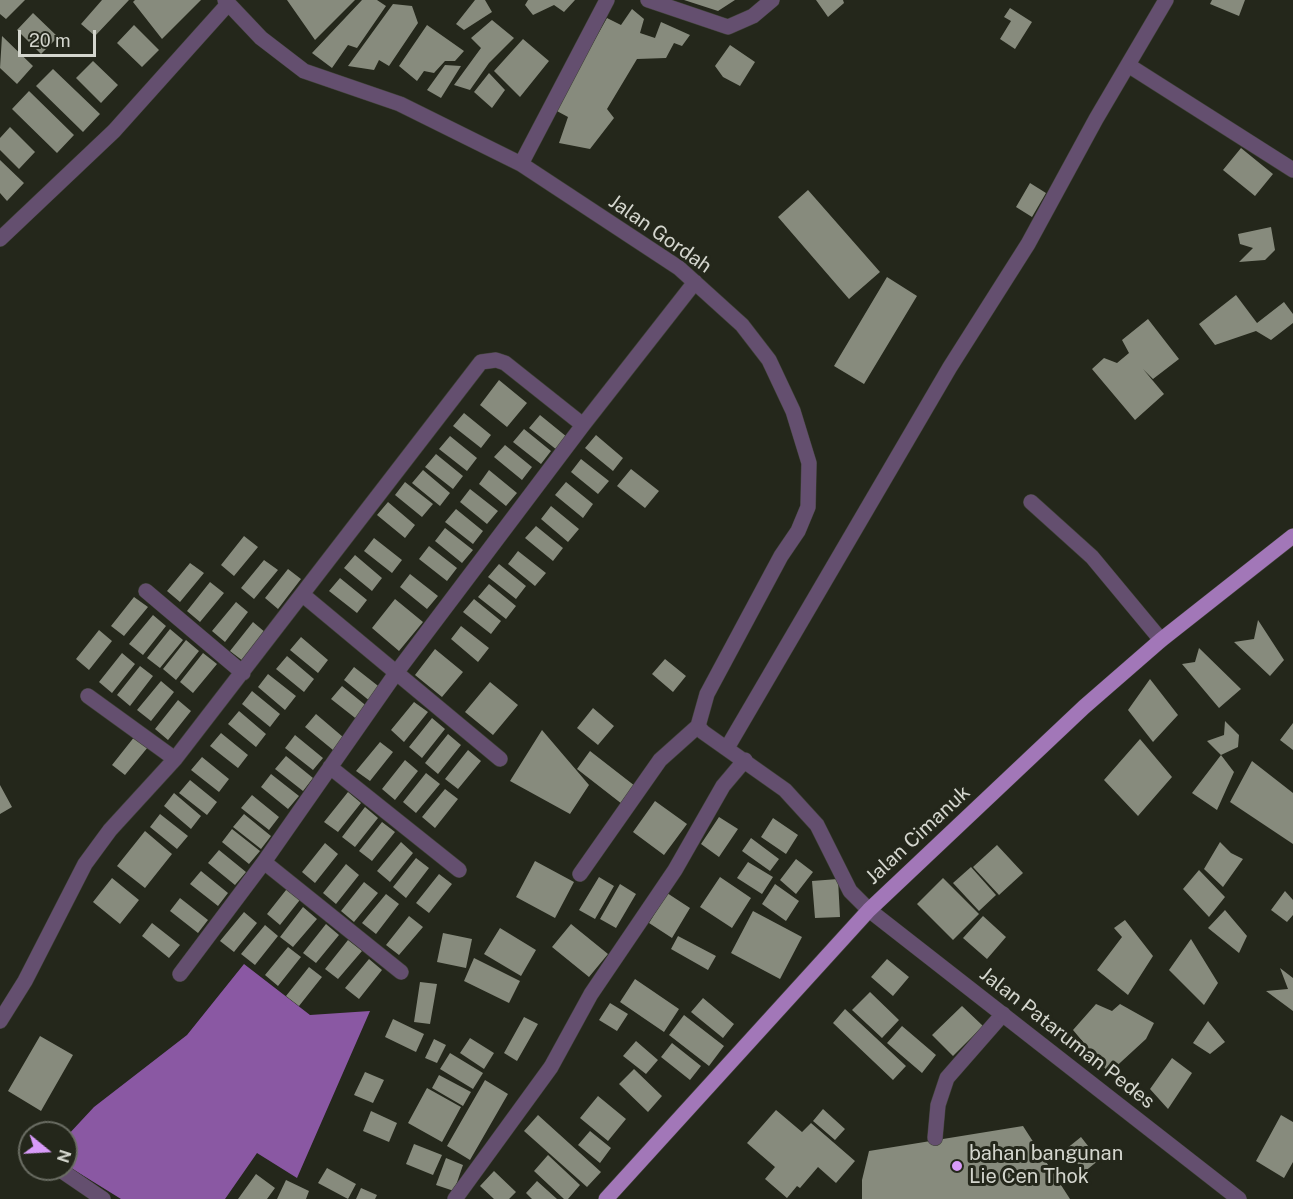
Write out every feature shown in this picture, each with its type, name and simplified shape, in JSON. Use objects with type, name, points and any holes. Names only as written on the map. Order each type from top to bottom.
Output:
[{"type":"main road","name":"Jalan Cimanuk","points":[[606,1199],[869,910],[1084,707],[1161,640],[1293,536]]},
{"type":"street","points":[[521,164],[607,0]]},
{"type":"street","points":[[648,0],[728,27],[753,16],[772,0]]},
{"type":"street","points":[[727,748],[950,366],[1028,244],[1166,0]]},
{"type":"street","points":[[0,239],[114,131],[227,2]]},
{"type":"street","name":"Jalan Gordah","points":[[227,2],[261,38],[304,70],[400,104],[521,164],[679,268],[742,325],[769,360],[793,411],[809,463],[808,507],[798,531],[781,556],[707,694],[698,726]]},
{"type":"street","points":[[1128,65],[1293,170]]},
{"type":"street","points":[[180,974],[264,862],[396,673],[583,424],[695,282]]},
{"type":"street","points":[[0,1021],[25,981],[85,864],[110,830],[175,759],[243,673],[481,362],[496,360],[505,363],[583,424]]},
{"type":"street","points":[[1031,502],[1092,557],[1161,640]]},
{"type":"street","points":[[146,591],[243,673]]},
{"type":"street","points":[[303,595],[500,759]]},
{"type":"street","points":[[88,696],[175,759]]},
{"type":"street","points":[[580,874],[660,760],[698,726],[703,732],[785,790],[817,825],[850,891],[869,910]]},
{"type":"street","points":[[455,1199],[551,1067],[591,994],[675,870],[723,786],[745,760]]},
{"type":"street","points":[[330,767],[459,870]]},
{"type":"street","points":[[264,862],[401,972]]},
{"type":"street","name":"Jalan Pataruman Pedes","points":[[869,910],[1239,1199]]},
{"type":"street","points":[[935,1138],[938,1105],[947,1078],[1003,1014]]},
{"type":"street","points":[[77,1181],[103,1199]]},
{"type":"shaded area","points":[[244,964],[310,1015],[370,1011],[297,1178],[257,1153],[225,1199],[121,1199],[78,1172],[78,1124],[94,1107],[187,1035]]},
{"type":"building","points":[[0,0],[25,0],[6,19],[0,14]]},
{"type":"building","points":[[102,0],[129,0],[95,36],[81,24]]},
{"type":"building","points":[[135,0],[201,0],[162,39],[133,2]]},
{"type":"building","points":[[287,0],[355,0],[315,40]]},
{"type":"building","points":[[362,0],[377,0],[386,6],[357,48],[348,45],[332,68],[312,53]]},
{"type":"building","points":[[475,0],[485,0],[492,12],[464,30],[456,24]]},
{"type":"building","points":[[528,0],[575,0],[564,12],[554,5],[533,15],[525,5]]},
{"type":"building","points":[[684,0],[735,0],[718,11]]},
{"type":"building","points":[[816,0],[843,0],[844,3],[828,17]]},
{"type":"building","points":[[1212,0],[1245,0],[1239,16],[1210,4]]},
{"type":"building","points":[[393,4],[412,6],[418,23],[389,66],[379,60],[374,70],[348,66]]},
{"type":"building","points":[[1010,8],[1032,22],[1015,49],[1000,39],[1011,21],[1004,17]]},
{"type":"building","points":[[632,9],[644,19],[640,33],[655,38],[661,22],[690,35],[682,46],[674,43],[666,58],[637,59],[607,109],[614,118],[590,149],[559,143],[568,117],[555,110],[607,18],[621,25]]},
{"type":"building","points":[[33,13],[58,37],[41,54],[17,30]]},
{"type":"building","points":[[492,20],[514,38],[489,63],[470,90],[454,85],[481,48],[471,38]]},
{"type":"building","points":[[134,25],[159,50],[142,67],[117,43]]},
{"type":"building","points":[[427,25],[464,51],[455,61],[445,61],[434,73],[424,71],[417,81],[399,66]]},
{"type":"building","points":[[2,36],[33,66],[17,84],[0,68]]},
{"type":"building","points":[[523,39],[549,61],[520,97],[494,71]]},
{"type":"building","points":[[730,45],[755,62],[740,86],[723,77],[715,66]]},
{"type":"building","points":[[93,61],[118,85],[101,103],[76,78]]},
{"type":"building","points":[[445,65],[461,66],[441,98],[427,90]]},
{"type":"building","points":[[53,69],[100,114],[83,132],[36,86]]},
{"type":"building","points":[[489,73],[505,90],[492,108],[474,92]]},
{"type":"building","points":[[29,91],[74,135],[57,153],[12,109]]},
{"type":"building","points":[[10,127],[35,152],[19,169],[0,150],[0,138]]},
{"type":"building","points":[[1241,148],[1273,174],[1255,196],[1223,170]]},
{"type":"building","points":[[0,160],[24,183],[7,201],[0,193]]},
{"type":"building","points":[[1030,183],[1046,193],[1032,217],[1016,207]]},
{"type":"building","points":[[808,190],[880,272],[849,299],[778,217]]},
{"type":"building","points":[[1271,227],[1275,250],[1265,260],[1239,262],[1253,248],[1240,244],[1238,234]]},
{"type":"building","points":[[887,277],[917,296],[864,384],[834,366]]},
{"type":"building","points":[[1236,295],[1257,323],[1284,302],[1293,314],[1293,323],[1271,340],[1256,331],[1215,345],[1199,324]]},
{"type":"building","points":[[1148,319],[1179,359],[1153,379],[1143,369],[1164,394],[1135,420],[1092,369],[1104,358],[1117,363],[1129,353],[1122,340]]},
{"type":"building","points":[[499,380],[527,403],[507,427],[480,405]]},
{"type":"building","points":[[464,413],[491,435],[481,448],[453,426]]},
{"type":"building","points":[[540,415],[567,437],[557,450],[529,428]]},
{"type":"building","points":[[524,429],[551,451],[541,464],[513,442]]},
{"type":"building","points":[[596,435],[623,458],[613,471],[585,448]]},
{"type":"building","points":[[450,436],[477,458],[467,471],[439,449]]},
{"type":"building","points":[[505,445],[532,467],[522,480],[494,457]]},
{"type":"building","points":[[436,454],[463,476],[453,489],[425,467]]},
{"type":"building","points":[[581,459],[609,481],[598,494],[571,472]]},
{"type":"building","points":[[631,469],[659,491],[645,508],[617,486]]},
{"type":"building","points":[[423,470],[450,493],[440,506],[412,483]]},
{"type":"building","points":[[489,470],[517,493],[506,506],[479,484]]},
{"type":"building","points":[[405,482],[433,504],[422,517],[395,495]]},
{"type":"building","points":[[566,482],[593,504],[583,518],[555,495]]},
{"type":"building","points":[[470,489],[498,511],[487,524],[460,502]]},
{"type":"building","points":[[388,502],[415,525],[405,538],[377,515]]},
{"type":"building","points":[[551,506],[579,529],[568,542],[541,519]]},
{"type":"building","points":[[456,509],[483,531],[473,544],[445,522]]},
{"type":"building","points":[[536,526],[563,548],[553,561],[525,538]]},
{"type":"building","points":[[445,528],[473,550],[462,563],[435,541]]},
{"type":"building","points":[[244,536],[258,547],[234,576],[221,565]]},
{"type":"building","points":[[374,538],[402,560],[392,573],[364,551]]},
{"type":"building","points":[[429,546],[457,568],[447,581],[419,559]]},
{"type":"building","points":[[518,551],[546,573],[535,586],[508,564]]},
{"type":"building","points":[[355,555],[382,578],[372,591],[344,568]]},
{"type":"building","points":[[264,560],[278,570],[254,599],[241,588]]},
{"type":"building","points":[[190,563],[204,573],[180,602],[167,591]]},
{"type":"building","points":[[499,564],[526,586],[516,599],[488,577]]},
{"type":"building","points":[[288,569],[301,579],[278,609],[265,598]]},
{"type":"building","points":[[410,574],[438,596],[427,609],[400,587]]},
{"type":"building","points":[[340,578],[367,600],[357,613],[329,591]]},
{"type":"building","points":[[210,582],[224,593],[200,622],[187,611]]},
{"type":"building","points":[[489,584],[516,606],[506,619],[478,597]]},
{"type":"building","points":[[134,597],[148,607],[124,636],[111,626]]},
{"type":"building","points":[[395,599],[423,622],[399,651],[372,628]]},
{"type":"building","points":[[474,599],[501,621],[491,634],[463,612]]},
{"type":"building","points":[[236,602],[248,612],[225,642],[212,631]]},
{"type":"building","points":[[153,615],[166,626],[143,655],[129,644]]},
{"type":"building","points":[[1258,620],[1284,660],[1270,676],[1234,642],[1254,639]]},
{"type":"building","points":[[253,622],[266,633],[243,661],[230,651]]},
{"type":"building","points":[[461,626],[489,648],[478,662],[451,639]]},
{"type":"building","points":[[170,629],[183,640],[160,668],[147,658]]},
{"type":"building","points":[[99,630],[112,641],[89,670],[76,659]]},
{"type":"building","points":[[301,637],[328,660],[318,673],[290,650]]},
{"type":"building","points":[[186,640],[199,651],[176,680],[163,669]]},
{"type":"building","points":[[1199,648],[1241,689],[1219,708],[1182,664],[1195,662]]},
{"type":"building","points":[[435,649],[463,672],[442,697],[415,675]]},
{"type":"building","points":[[122,653],[135,664],[112,693],[99,682]]},
{"type":"building","points":[[203,653],[217,664],[193,693],[180,682]]},
{"type":"building","points":[[287,656],[314,679],[304,692],[276,669]]},
{"type":"building","points":[[665,659],[686,676],[673,692],[652,674]]},
{"type":"building","points":[[140,666],[153,676],[130,706],[117,695]]},
{"type":"building","points":[[354,667],[382,689],[371,702],[344,680]]},
{"type":"building","points":[[268,674],[296,696],[285,710],[258,687]]},
{"type":"building","points":[[1150,679],[1178,715],[1153,742],[1128,710]]},
{"type":"building","points":[[161,681],[174,692],[151,721],[137,710]]},
{"type":"building","points":[[490,682],[518,705],[493,735],[465,712]]},
{"type":"building","points":[[342,686],[369,708],[359,721],[331,699]]},
{"type":"building","points":[[252,691],[280,714],[270,727],[242,704]]},
{"type":"building","points":[[178,700],[191,711],[168,740],[155,729]]},
{"type":"building","points":[[414,702],[428,712],[404,742],[391,730]]},
{"type":"building","points":[[593,708],[614,726],[598,745],[577,728]]},
{"type":"building","points":[[239,711],[266,734],[256,747],[228,724]]},
{"type":"building","points":[[316,714],[343,737],[333,750],[305,727]]},
{"type":"building","points":[[432,718],[445,729],[422,758],[409,747]]},
{"type":"building","points":[[1225,721],[1239,735],[1238,747],[1221,755],[1207,741],[1224,735]]},
{"type":"building","points":[[1293,723],[1293,750],[1280,740]]},
{"type":"building","points":[[542,730],[589,785],[570,814],[510,781]]},
{"type":"building","points":[[221,733],[248,755],[238,768],[210,746]]},
{"type":"building","points":[[448,734],[461,745],[438,774],[425,763]]},
{"type":"building","points":[[295,735],[323,758],[313,770],[285,748]]},
{"type":"building","points":[[135,736],[148,747],[125,775],[112,765]]},
{"type":"building","points":[[1140,739],[1172,777],[1138,816],[1104,780]]},
{"type":"building","points":[[380,742],[393,752],[370,781],[356,771]]},
{"type":"building","points":[[468,750],[481,761],[458,789],[445,779]]},
{"type":"building","points":[[590,751],[635,786],[622,804],[577,769]]},
{"type":"building","points":[[1221,755],[1234,772],[1217,810],[1192,793]]},
{"type":"building","points":[[286,756],[313,778],[303,791],[275,769]]},
{"type":"building","points":[[202,757],[229,779],[219,792],[191,770]]},
{"type":"building","points":[[405,760],[418,771],[395,800],[382,789]]},
{"type":"building","points":[[1252,761],[1293,793],[1293,844],[1230,802]]},
{"type":"building","points":[[426,773],[440,784],[416,813],[403,802]]},
{"type":"building","points":[[271,774],[299,796],[288,809],[261,787]]},
{"type":"building","points":[[190,780],[217,802],[207,815],[179,793]]},
{"type":"building","points":[[0,785],[12,807],[0,814]]},
{"type":"building","points":[[445,789],[458,799],[435,828],[422,817]]},
{"type":"building","points":[[348,792],[361,803],[338,832],[324,822]]},
{"type":"building","points":[[174,793],[201,816],[191,829],[164,806]]},
{"type":"building","points":[[252,795],[279,817],[269,830],[241,808]]},
{"type":"building","points":[[655,801],[687,824],[664,855],[633,832]]},
{"type":"building","points":[[365,807],[378,818],[355,847],[342,837]]},
{"type":"building","points":[[160,814],[188,836],[177,849],[150,827]]},
{"type":"building","points":[[244,814],[271,836],[261,849],[233,827]]},
{"type":"building","points":[[719,817],[738,829],[719,857],[701,844]]},
{"type":"building","points":[[773,818],[798,835],[786,854],[761,837]]},
{"type":"building","points":[[382,822],[395,832],[372,861],[359,851]]},
{"type":"building","points":[[232,829],[260,851],[249,864],[222,842]]},
{"type":"building","points":[[145,831],[172,854],[145,888],[117,866]]},
{"type":"building","points":[[751,838],[779,859],[770,871],[742,851]]},
{"type":"building","points":[[401,842],[413,853],[390,882],[377,871]]},
{"type":"building","points":[[1220,842],[1231,853],[1243,859],[1223,887],[1204,869]]},
{"type":"building","points":[[325,843],[338,854],[315,883],[302,872]]},
{"type":"building","points":[[997,845],[1023,873],[999,895],[973,867]]},
{"type":"building","points":[[219,850],[246,872],[235,885],[208,863]]},
{"type":"building","points":[[416,858],[429,868],[406,898],[393,887]]},
{"type":"building","points":[[796,859],[813,872],[796,894],[780,880]]},
{"type":"building","points":[[535,861],[574,882],[555,918],[516,897]]},
{"type":"building","points":[[748,862],[773,877],[762,894],[737,878]]},
{"type":"building","points":[[346,864],[359,875],[336,904],[323,893]]},
{"type":"building","points":[[971,867],[996,895],[979,911],[953,883]]},
{"type":"building","points":[[1199,870],[1225,897],[1209,917],[1183,889]]},
{"type":"building","points":[[201,871],[228,893],[218,906],[190,884]]},
{"type":"building","points":[[439,874],[452,884],[429,913],[416,903]]},
{"type":"building","points":[[599,877],[614,886],[595,919],[579,910]]},
{"type":"building","points":[[720,877],[751,898],[732,928],[700,907]]},
{"type":"building","points":[[112,878],[139,900],[120,924],[93,902]]},
{"type":"building","points":[[943,878],[979,914],[953,940],[917,904]]},
{"type":"building","points":[[838,879],[840,917],[815,918],[812,881]]},
{"type":"building","points":[[364,882],[378,893],[354,922],[341,911]]},
{"type":"building","points":[[620,884],[636,894],[616,928],[600,919]]},
{"type":"building","points":[[775,884],[799,901],[786,921],[762,904]]},
{"type":"building","points":[[290,885],[303,896],[280,925],[267,914]]},
{"type":"building","points":[[1285,891],[1293,900],[1293,915],[1287,922],[1271,910]]},
{"type":"building","points":[[667,893],[690,908],[672,938],[649,923]]},
{"type":"building","points":[[386,894],[399,904],[376,934],[362,923]]},
{"type":"building","points":[[180,898],[208,920],[198,933],[170,911]]},
{"type":"building","points":[[303,907],[317,919],[293,947],[280,937]]},
{"type":"building","points":[[1225,910],[1247,936],[1239,953],[1208,928]]},
{"type":"building","points":[[753,911],[802,937],[780,979],[731,953]]},
{"type":"building","points":[[244,912],[257,923],[234,952],[220,941]]},
{"type":"building","points":[[409,916],[423,927],[399,955],[386,945]]},
{"type":"building","points":[[983,916],[1006,937],[987,959],[963,938]]},
{"type":"building","points":[[1125,920],[1153,956],[1128,995],[1097,970],[1122,937],[1114,928]]},
{"type":"building","points":[[152,923],[180,945],[169,958],[142,936]]},
{"type":"building","points":[[326,924],[339,935],[316,963],[303,953]]},
{"type":"building","points":[[571,924],[608,954],[589,977],[552,947]]},
{"type":"building","points":[[265,925],[278,936],[255,965],[241,954]]},
{"type":"building","points":[[500,928],[536,950],[521,976],[484,954]]},
{"type":"building","points":[[443,933],[472,939],[466,968],[437,962]]},
{"type":"building","points":[[678,936],[716,956],[708,970],[671,949]]},
{"type":"building","points":[[1191,939],[1218,983],[1204,1005],[1169,970]]},
{"type":"building","points":[[348,940],[362,951],[338,979],[325,969]]},
{"type":"building","points":[[288,947],[301,957],[278,986],[265,975]]},
{"type":"building","points":[[474,958],[520,981],[509,1003],[464,981]]},
{"type":"building","points":[[369,959],[382,970],[359,999],[345,988]]},
{"type":"building","points":[[887,959],[909,977],[893,996],[871,977]]},
{"type":"building","points":[[309,967],[322,977],[299,1006],[286,996]]},
{"type":"building","points":[[1280,968],[1293,978],[1293,1011],[1266,991],[1288,989]]},
{"type":"building","points":[[635,979],[679,1009],[664,1032],[620,1002]]},
{"type":"building","points":[[420,982],[437,984],[430,1024],[414,1022]]},
{"type":"building","points":[[870,992],[899,1020],[882,1038],[852,1010]]},
{"type":"building","points":[[703,998],[734,1024],[723,1038],[691,1012]]},
{"type":"building","points":[[610,1003],[628,1014],[617,1031],[599,1020]]},
{"type":"building","points":[[1096,1004],[1112,1011],[1120,1004],[1154,1023],[1146,1039],[1109,1073],[1073,1030]]},
{"type":"building","points":[[962,1006],[983,1026],[953,1056],[932,1035]]},
{"type":"building","points":[[845,1009],[906,1066],[893,1080],[833,1023]]},
{"type":"building","points":[[684,1015],[724,1046],[709,1066],[669,1035]]},
{"type":"building","points":[[524,1017],[538,1024],[517,1061],[504,1053]]},
{"type":"building","points":[[393,1019],[424,1034],[416,1052],[385,1037]]},
{"type":"building","points":[[1208,1021],[1225,1042],[1210,1054],[1193,1043]]},
{"type":"building","points":[[902,1026],[936,1055],[922,1073],[887,1043]]},
{"type":"building","points":[[40,1036],[73,1055],[41,1111],[8,1091]]},
{"type":"building","points":[[470,1038],[494,1053],[484,1069],[460,1053]]},
{"type":"building","points":[[434,1039],[446,1045],[437,1063],[425,1058]]},
{"type":"building","points":[[636,1041],[658,1060],[646,1074],[623,1056]]},
{"type":"building","points":[[672,1043],[701,1066],[690,1080],[661,1057]]},
{"type":"building","points":[[450,1053],[483,1073],[473,1089],[440,1069]]},
{"type":"building","points":[[1172,1058],[1192,1073],[1168,1109],[1150,1089]]},
{"type":"building","points":[[634,1069],[662,1096],[648,1112],[619,1084]]},
{"type":"building","points":[[365,1072],[384,1080],[373,1103],[354,1095]]},
{"type":"building","points":[[439,1075],[471,1092],[463,1106],[432,1088]]},
{"type":"building","points":[[485,1080],[508,1094],[470,1160],[447,1146]]},
{"type":"building","points":[[427,1088],[461,1107],[442,1142],[408,1123]]},
{"type":"building","points":[[598,1096],[626,1119],[608,1141],[580,1118]]},
{"type":"building","points":[[823,1109],[845,1129],[835,1140],[813,1121]]},
{"type":"building","points":[[776,1110],[802,1132],[811,1123],[855,1161],[836,1183],[818,1167],[800,1188],[797,1186],[787,1198],[765,1179],[775,1167],[747,1143]]},
{"type":"building","points":[[371,1111],[397,1123],[389,1142],[363,1131]]},
{"type":"building","points":[[538,1115],[601,1172],[587,1187],[524,1131]]},
{"type":"building","points":[[1281,1115],[1293,1122],[1293,1162],[1284,1178],[1256,1161]]},
{"type":"building","name":"bahan bangunan Lie Cen Thok","points":[[1023,1126],[1070,1199],[862,1199],[862,1180],[869,1151]]},
{"type":"building","points":[[590,1131],[611,1148],[600,1163],[578,1145]]},
{"type":"building","points":[[1081,1137],[1099,1160],[1084,1172],[1066,1149]]},
{"type":"building","points":[[414,1144],[442,1155],[433,1175],[406,1164]]},
{"type":"building","points":[[548,1155],[580,1185],[568,1199],[564,1199],[534,1171]]},
{"type":"building","points":[[446,1158],[463,1165],[454,1191],[436,1185]]},
{"type":"building","points":[[327,1168],[356,1184],[348,1199],[318,1183]]},
{"type":"building","points":[[494,1171],[516,1192],[509,1199],[494,1199],[480,1186]]},
{"type":"building","points":[[256,1174],[275,1188],[267,1199],[238,1199]]},
{"type":"building","points":[[286,1180],[309,1191],[306,1199],[277,1199]]},
{"type":"building","points":[[537,1181],[557,1199],[532,1199],[526,1193]]},
{"type":"building","points":[[361,1188],[377,1195],[375,1199],[356,1199]]},
{"type":"place","name":"bahan bangunan Lie Cen Thok","points":[[957,1166]]}]
